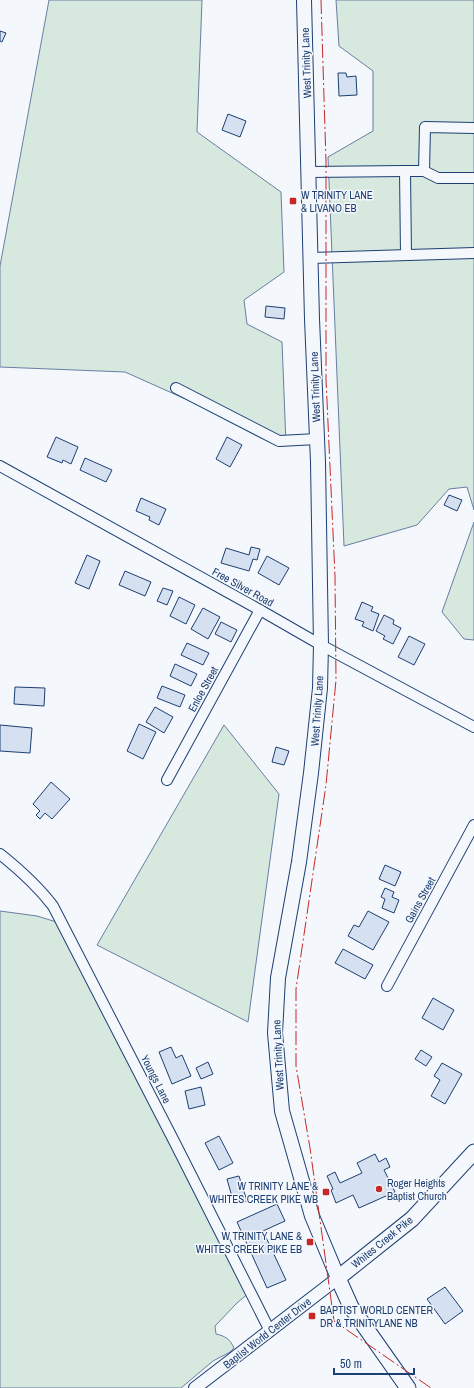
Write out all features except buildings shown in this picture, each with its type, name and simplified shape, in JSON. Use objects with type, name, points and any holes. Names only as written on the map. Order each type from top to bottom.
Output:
[{"type":"main road","name":"West Trinity Lane","points":[[304,0],[311,258],[318,439],[321,645],[320,688],[311,774],[299,862],[278,978],[275,1034],[282,1111],[312,1216],[351,1307],[408,1388]]},
{"type":"main road","name":"Whites Creek Pike","points":[[338,1278],[412,1219],[474,1152]]},
{"type":"street","points":[[424,171],[425,127],[474,128]]},
{"type":"street","points":[[309,172],[424,171],[438,178],[474,178]]},
{"type":"street","points":[[405,172],[406,255]]},
{"type":"street","points":[[311,258],[474,253]]},
{"type":"street","points":[[176,388],[280,440],[318,439]]},
{"type":"street","name":"Free Silver Road","points":[[0,466],[321,645],[474,727]]},
{"type":"street","name":"Enloe Street","points":[[167,780],[260,610]]},
{"type":"street","name":"Gains Street","points":[[387,986],[474,826]]},
{"type":"street","name":"Youngs Lane","points":[[0,854],[29,877],[53,906],[176,1143],[270,1331]]},
{"type":"street","name":"Baptist World Center Drive","points":[[195,1388],[338,1278]]},
{"type":"shaded area","points":[[49,0],[202,0],[197,132],[281,192],[284,272],[244,300],[247,324],[282,342],[286,444],[125,372],[0,367],[0,266]]},
{"type":"shaded area","points":[[336,0],[474,0],[474,510],[467,487],[449,489],[417,525],[344,546],[328,157],[373,131],[373,71],[339,46]]},
{"type":"shaded area","points":[[474,522],[474,640],[464,639],[442,612]]},
{"type":"shaded area","points":[[224,725],[279,794],[248,1022],[97,945]]},
{"type":"shaded area","points":[[0,911],[37,916],[63,924],[250,1292],[215,1326],[216,1334],[227,1338],[234,1348],[230,1352],[213,1361],[181,1388],[0,1388]]},
{"type":"power","points":[[321,0],[326,162],[326,379],[335,576],[336,680],[326,785],[296,989],[296,1066],[310,1148],[334,1321],[431,1388]]},
{"type":"place","name":"W TRINITY LANE & LIVANO EB","points":[[293,201]]},
{"type":"place","name":"Roger Heights Baptist Church","points":[[379,1189]]},
{"type":"place","name":"W TRINITY LANE & WHITES CREEK PIKE WB","points":[[326,1192]]},
{"type":"place","name":"W TRINITY LANE & WHITES CREEK PIKE EB","points":[[310,1242]]},
{"type":"place","name":"BAPTIST WORLD CENTER DR & TRINITYLANE NB","points":[[312,1316]]}]
